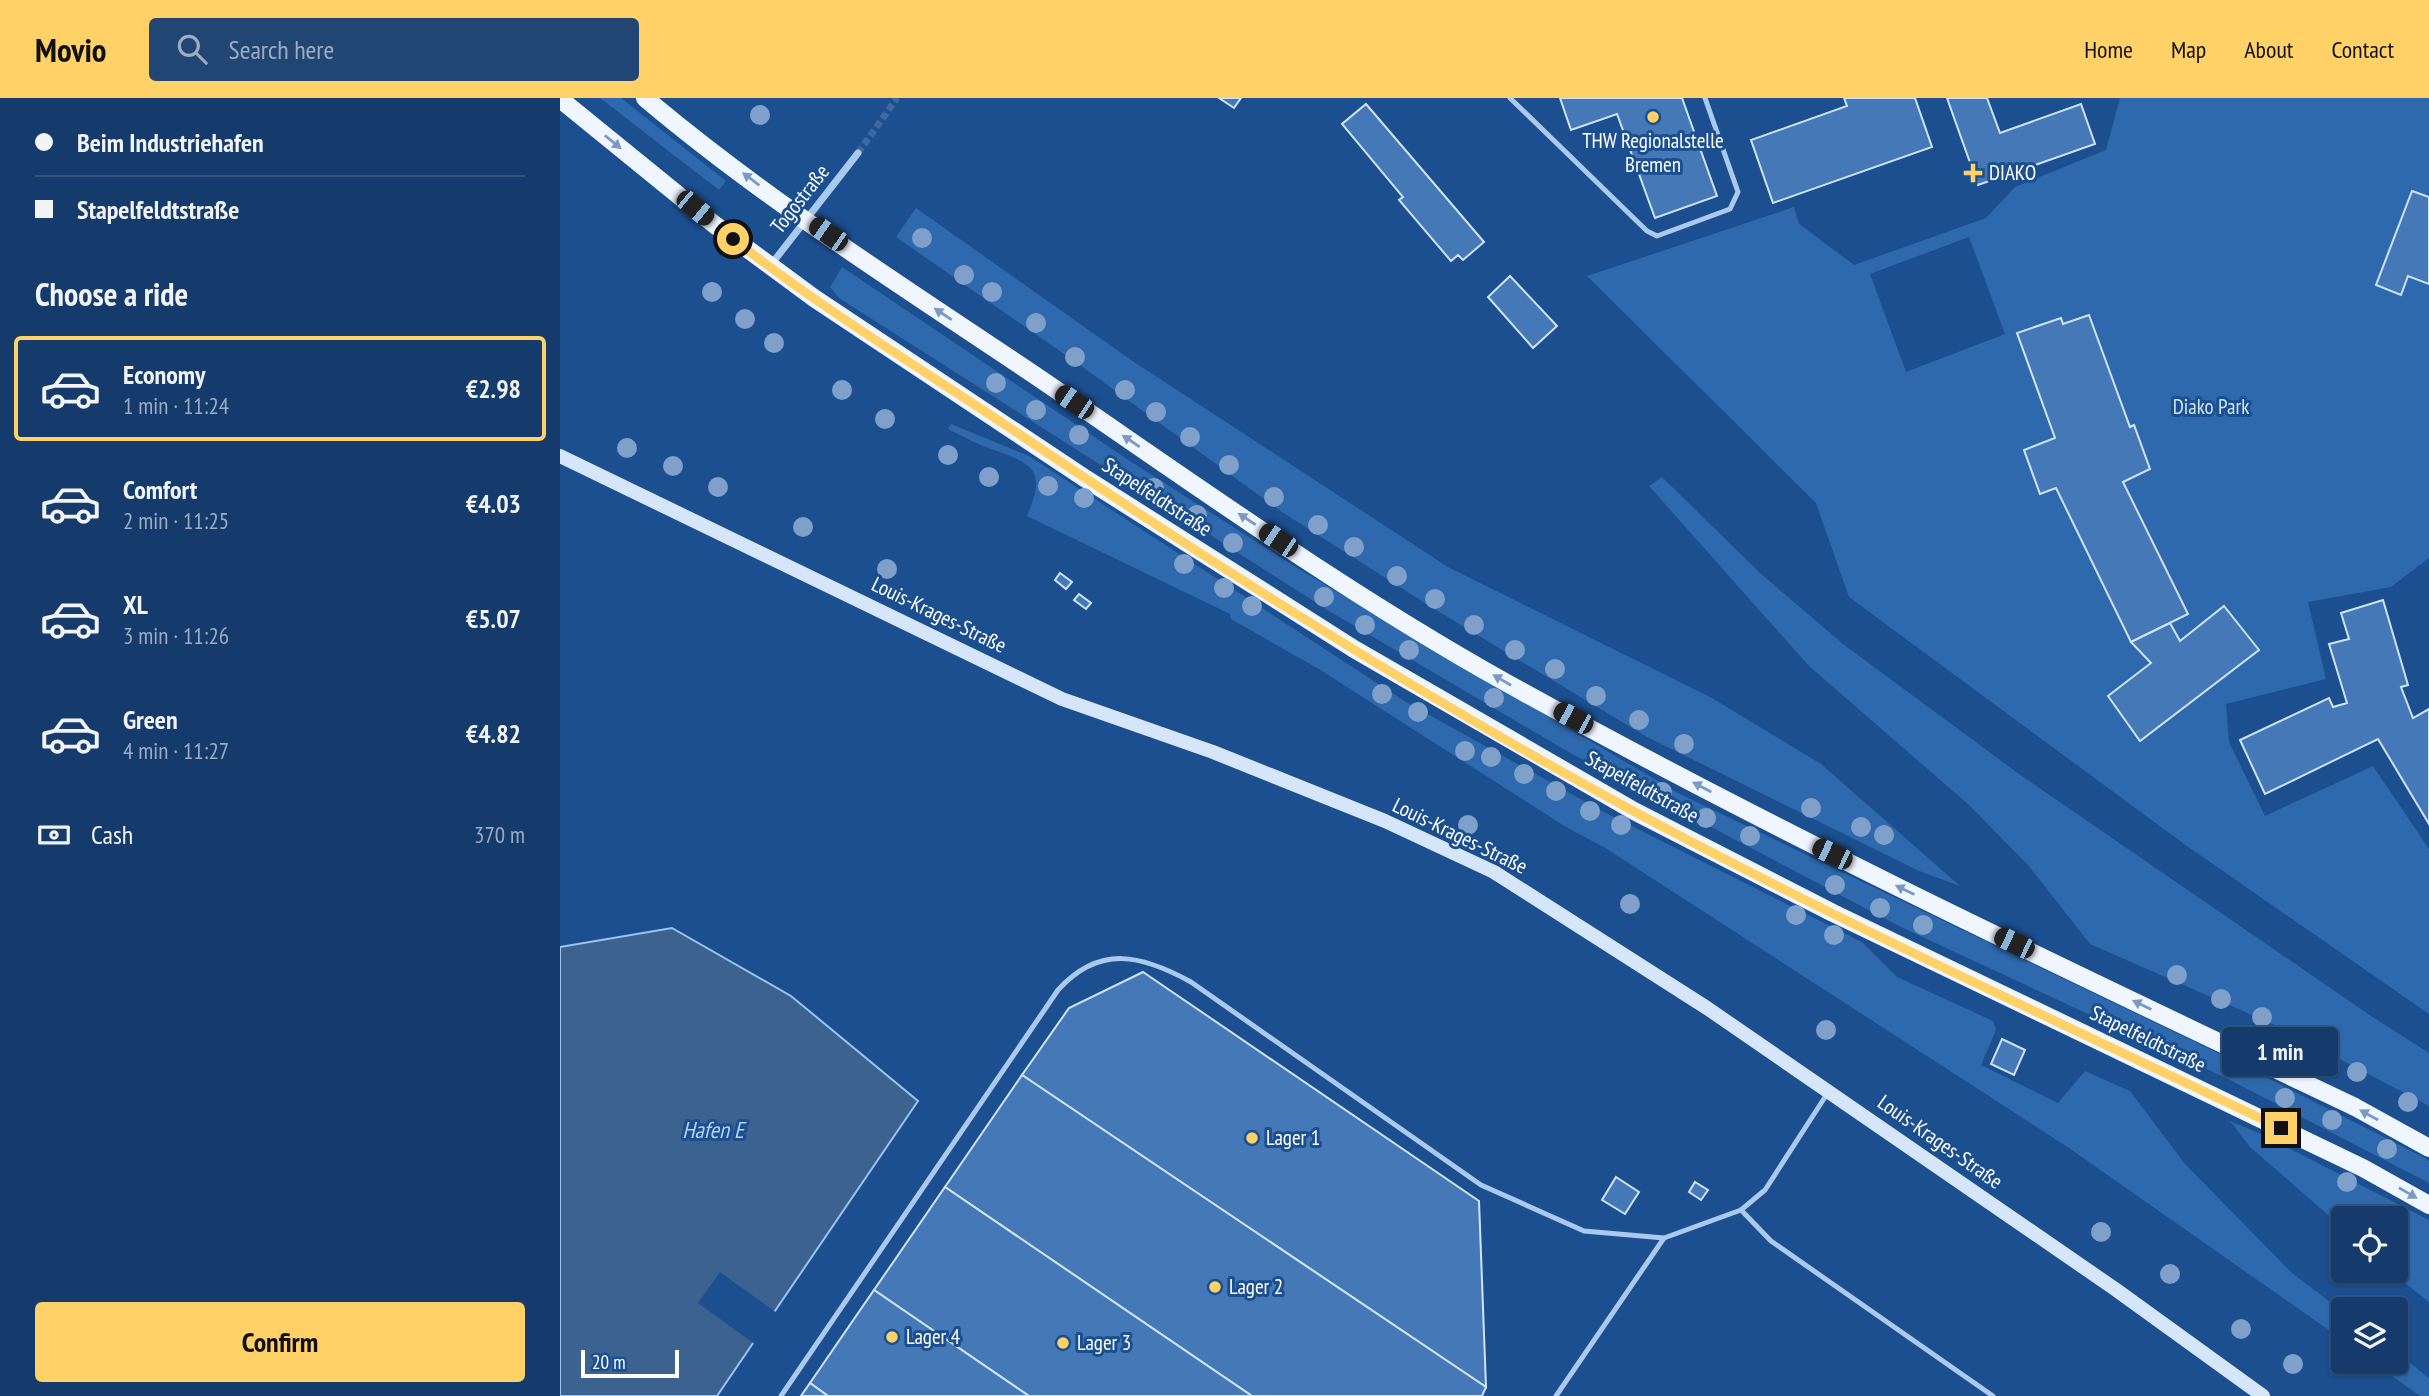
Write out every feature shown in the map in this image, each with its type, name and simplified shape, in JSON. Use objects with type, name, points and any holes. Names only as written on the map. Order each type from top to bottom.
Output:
[{"type":"main road","name":"Stapelfeldtstraße","points":[[645,98],[806,219],[1300,555],[1501,680],[1787,832],[2355,1107],[2429,1148]]},
{"type":"main road","name":"Stapelfeldtstraße","points":[[560,99],[769,267],[1083,477],[1354,649],[1633,811],[1833,913],[2363,1168],[2429,1205]]},
{"type":"street","name":"Togostraße","points":[[769,267],[858,153]]},
{"type":"street","name":"Louis-Krages-Straße","points":[[560,456],[1062,699],[1213,752],[1348,806],[1494,872],[1707,1009],[1829,1092],[2115,1289],[2263,1396]]},
{"type":"lane","points":[[1510,98],[1647,231],[1657,236],[1730,209],[1738,192],[1705,98]]},
{"type":"lane","points":[[781,1396],[1058,990],[1074,974],[1099,961],[1132,958],[1158,964],[1191,982],[1481,1185],[1584,1231],[1664,1238],[1741,1210],[1765,1191],[1829,1092]]},
{"type":"lane","points":[[1741,1210],[1771,1241],[1993,1396]]},
{"type":"lane","points":[[1556,1396],[1664,1238]]},
{"type":"green space","points":[[600,98],[621,98],[726,181],[719,190]]},
{"type":"green space","name":"Diako Park","points":[[2120,98],[2429,98],[2429,558],[2391,587],[2308,602],[2326,679],[2226,704],[2229,742],[2265,816],[2373,766],[2429,849],[2429,1014],[2184,844],[1849,597],[1816,503],[1587,276],[1794,207],[1799,224],[1854,265],[1986,218],[2015,187],[2106,150]],"holes":[[[1969,237],[2005,334],[1906,372],[1870,274]]]},
{"type":"green space","points":[[916,208],[1134,362],[1448,567],[1712,698],[1821,764],[1960,886],[1919,871],[1647,737],[1436,610],[1282,512],[1077,363],[896,237]]},
{"type":"green space","points":[[842,267],[1130,461],[1299,569],[1678,793],[2220,1054],[2425,1158],[2429,1161],[2429,1183],[2228,1079],[1901,927],[1572,754],[1329,611],[839,298],[830,287]]},
{"type":"green space","points":[[951,424],[1029,456],[1406,702],[1602,811],[1862,942],[1897,977],[1993,1021],[1996,1030],[1981,1065],[2058,1103],[2085,1071],[2130,1091],[2185,1164],[2291,1272],[2331,1303],[2331,1332],[2066,1146],[1607,849],[1566,827],[1322,671],[1231,619],[1230,614],[1027,516],[1036,487],[1032,469],[1015,458],[948,429]]},
{"type":"green space","points":[[1662,477],[1760,573],[1843,644],[2019,774],[2429,1053],[2429,1106],[2277,1026],[2090,944],[2028,865],[1969,805],[1809,666],[1649,486]]},
{"type":"green space","points":[[2230,1121],[2261,1134],[2402,1206],[2331,1206],[2331,1218],[2250,1147]]},
{"type":"green space","points":[[2408,1209],[2429,1220],[2429,1302],[2405,1283],[2408,1283]]},
{"type":"green space","points":[[2408,1361],[2429,1378],[2429,1396],[2420,1396],[2390,1374],[2408,1374]]},
{"type":"water","name":"Hafen E","points":[[672,928],[791,996],[918,1101],[717,1396],[560,1396],[560,947]]},
{"type":"pier","points":[[720,1272],[777,1313],[756,1345],[698,1303]]},
{"type":"building","points":[[1219,98],[1241,98],[1234,108]]},
{"type":"building","points":[[1560,98],[1682,98],[1717,196],[1655,218],[1617,114],[1571,130]]},
{"type":"building","points":[[1844,98],[1915,98],[1932,147],[1773,203],[1751,140],[1847,106]]},
{"type":"building","points":[[1947,98],[1987,98],[2000,133],[2081,104],[2095,144],[1978,185]]},
{"type":"building","points":[[1366,104],[1484,242],[1463,260],[1458,255],[1451,261],[1399,200],[1403,197],[1342,124]]},
{"type":"building","points":[[2412,191],[2429,197],[2429,284],[2408,276],[2401,295],[2376,285]]},
{"type":"building","points":[[1510,276],[1557,326],[1533,348],[1488,297]]},
{"type":"building","points":[[2089,315],[2130,427],[2134,425],[2150,469],[2123,482],[2188,614],[2131,642],[2056,488],[2040,494],[2024,450],[2055,438],[2017,333],[2061,318],[2063,324]]},
{"type":"building","points":[[1060,573],[1072,582],[1066,589],[1055,580]]},
{"type":"building","points":[[1079,594],[1091,603],[1086,609],[1074,600]]},
{"type":"building","points":[[2383,600],[2408,685],[2401,687],[2413,718],[2429,709],[2429,824],[2378,739],[2265,794],[2240,740],[2329,698],[2333,707],[2347,703],[2329,644],[2349,639],[2341,613]]},
{"type":"building","points":[[2224,606],[2259,650],[2140,741],[2108,696],[2151,663],[2131,642],[2170,623],[2180,641]]},
{"type":"building","name":"Lager 1","points":[[1143,972],[1479,1201],[1486,1387],[1022,1075],[1069,1008]]},
{"type":"building","points":[[2002,1039],[2025,1050],[2014,1075],[1991,1064]]},
{"type":"building","name":"Lager 2","points":[[1022,1075],[1486,1387],[1482,1396],[1252,1396],[945,1187]]},
{"type":"building","points":[[1616,1177],[1639,1192],[1625,1214],[1602,1200]]},
{"type":"building","points":[[1695,1182],[1708,1190],[1701,1200],[1689,1192]]},
{"type":"building","name":"Lager 3","points":[[945,1187],[1252,1396],[1029,1396],[874,1290]]},
{"type":"building","name":"Lager 4","points":[[874,1290],[1029,1396],[828,1396],[810,1383]]},
{"type":"building","points":[[810,1383],[828,1396],[801,1396]]},
{"type":"tunnel","points":[[858,153],[897,98]]},
{"type":"place","name":"THW Regionalstelle Bremen","points":[[1653,117]]},
{"type":"place","name":"DIAKO","points":[[1973,173]]},
{"type":"place","name":"Lager 1","points":[[1252,1138]]},
{"type":"place","name":"Lager 2","points":[[1215,1287]]},
{"type":"place","name":"Lager 4","points":[[892,1337]]},
{"type":"place","name":"Lager 3","points":[[1063,1343]]},
{"type":"route","points":[[733,239],[814,298],[1083,477],[1354,649],[1633,811],[1833,913],[2281,1128]]}]
